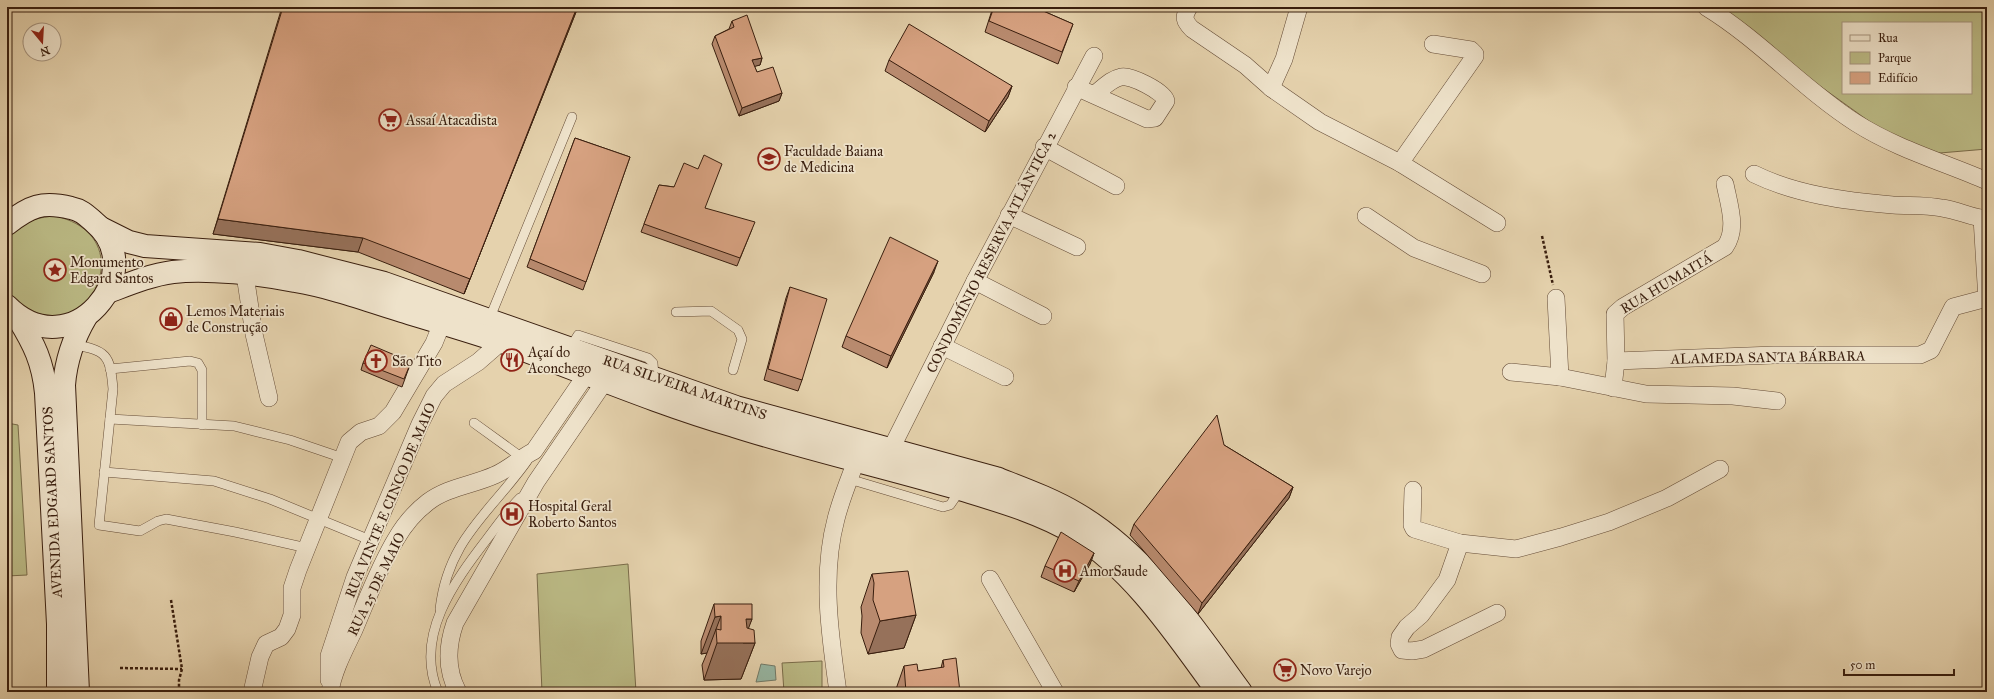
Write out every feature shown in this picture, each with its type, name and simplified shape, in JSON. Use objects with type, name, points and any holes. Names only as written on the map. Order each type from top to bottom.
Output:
[{"type":"main road","points":[[7,224],[25,210],[52,204],[80,210],[101,228],[111,248],[114,270],[108,292],[103,300],[86,317],[64,326],[40,326],[13,312]]},
{"type":"main road","name":"RUA SILVEIRA MARTINS","points":[[101,228],[129,242],[145,246],[215,250],[298,260],[384,283],[570,348],[599,372],[654,378],[736,407],[996,478],[1031,491],[1077,514],[1101,530],[1158,584],[1241,692]]},
{"type":"main road","name":"RUA SILVEIRA MARTINS","points":[[108,292],[170,272],[199,270],[302,282],[347,294],[599,372],[732,426],[852,470],[961,490],[1020,508],[1049,520],[1095,548],[1119,568],[1149,601],[1218,692]]},
{"type":"main road","name":"AVENIDA EDGARD SANTOS","points":[[13,312],[36,347],[41,362],[46,393],[58,624],[58,692]]},
{"type":"main road","name":"AVENIDA EDGARD SANTOS","points":[[78,692],[64,385],[68,356],[72,344],[86,317]]},
{"type":"street","points":[[1189,7],[1184,18],[1189,26],[1245,65],[1271,88],[1320,122],[1400,163],[1497,223]]},
{"type":"street","points":[[1271,88],[1284,59],[1299,7]]},
{"type":"street","points":[[1706,7],[1768,52],[1826,101],[1856,122],[1903,148],[1987,181]]},
{"type":"street","points":[[1400,163],[1475,56],[1475,54],[1470,50],[1433,44]]},
{"type":"street","name":"CONDOMÍNIO RESERVA ATLÂNTICA 2","points":[[891,449],[1044,147],[1094,56]]},
{"type":"street","points":[[1076,87],[1095,94]]},
{"type":"street","points":[[1044,147],[1116,186]]},
{"type":"street","points":[[1754,174],[1773,183],[1806,193],[1886,204],[1944,208],[1984,219],[1987,298]]},
{"type":"street","name":"RUA HUMAITÁ","points":[[1613,388],[1616,361],[1615,321],[1617,311],[1725,247],[1729,241],[1732,229],[1725,184]]},
{"type":"street","points":[[1010,215],[1077,247]]},
{"type":"street","points":[[1366,216],[1414,248],[1482,274]]},
{"type":"street","points":[[245,275],[254,334],[269,398]]},
{"type":"street","points":[[975,281],[1043,316]]},
{"type":"street","points":[[1556,298],[1560,377]]},
{"type":"street","name":"ALAMEDA SANTA BÁRBARA","points":[[1616,361],[1774,355],[1920,355],[1931,350],[1953,306],[1987,298]]},
{"type":"street","points":[[252,692],[260,657],[266,644],[281,637],[287,629],[292,615],[292,588],[298,570],[350,442],[355,436],[379,426],[393,412],[434,343],[442,323]]},
{"type":"street","name":"RUA VINTE E CINCO DE MAIO","points":[[330,690],[329,656],[344,608],[370,540],[434,396],[444,384],[478,362],[501,342]]},
{"type":"street","points":[[942,346],[1005,377]]},
{"type":"street","points":[[458,692],[449,663],[450,638],[455,623],[536,482],[556,454],[599,372]]},
{"type":"street","name":"RUA 25 DE MAIO","points":[[330,690],[341,658],[368,597],[396,539],[405,525],[429,502],[459,487],[495,475],[510,467],[531,451],[599,372]]},
{"type":"street","points":[[1511,372],[1560,377],[1646,394],[1733,396],[1777,401]]},
{"type":"street","points":[[838,692],[828,589],[830,554],[836,519],[852,470]]},
{"type":"street","points":[[1413,490],[1412,525],[1414,529],[1460,543],[1516,549],[1609,522],[1660,501],[1720,470]]},
{"type":"street","points":[[1460,543],[1447,580],[1421,616],[1407,627],[1400,638],[1399,644],[1402,650],[1412,651],[1424,649],[1496,613]]},
{"type":"street","points":[[990,579],[1056,692]]},
{"type":"lane","points":[[489,320],[572,117]]},
{"type":"lane","points":[[676,312],[711,312],[738,330],[742,339],[733,370]]},
{"type":"lane","points":[[570,348],[578,335],[648,358],[653,363],[654,378]]},
{"type":"lane","points":[[72,344],[94,348],[102,352],[108,360],[113,389],[99,525],[140,531],[158,520],[166,519],[307,548]]},
{"type":"lane","points":[[110,369],[190,361],[198,363],[202,370],[202,424]]},
{"type":"lane","points":[[110,418],[234,426],[290,440],[343,458]]},
{"type":"lane","points":[[474,423],[531,451],[556,454]]},
{"type":"lane","points":[[438,692],[430,660],[430,645],[439,613],[442,590],[449,569],[462,541],[531,451]]},
{"type":"lane","points":[[104,472],[214,481],[270,499],[370,540]]},
{"type":"lane","points":[[439,613],[458,580],[478,551],[515,504],[536,482]]},
{"type":"path","points":[[1542,236],[1556,298]]},
{"type":"path","points":[[171,600],[182,669],[178,680],[179,692]]},
{"type":"path","points":[[120,668],[182,669]]},
{"type":"green space","points":[[1710,7],[1987,7],[1987,149],[1916,155]]},
{"type":"green space","points":[[55,216],[81,227],[96,244],[101,263],[98,283],[87,300],[71,312],[51,316],[23,306],[15,301],[8,293],[6,285],[6,248],[10,235],[20,226],[27,222],[41,218]]},
{"type":"green space","points":[[7,423],[18,425],[27,575],[7,576]]},
{"type":"green space","points":[[628,564],[636,692],[542,692],[537,574]]},
{"type":"green space","points":[[822,661],[822,690],[784,692],[782,663]]},
{"type":"shaded area","points":[[761,664],[775,666],[776,680],[756,682]]},
{"type":"building","name":"Assaí Atacadista","points":[[283,7],[577,7],[470,279],[363,238],[218,219]]},
{"type":"building","points":[[994,7],[1034,7],[1073,24],[1062,52],[989,21]]},
{"type":"building","points":[[747,15],[762,58],[752,60],[757,72],[773,67],[782,93],[742,108],[715,36],[734,27],[732,21]]},
{"type":"building","points":[[909,24],[1012,86],[989,121],[889,60]]},
{"type":"building","points":[[575,138],[630,157],[586,282],[530,259]]},
{"type":"building","points":[[704,155],[722,164],[705,208],[755,222],[740,258],[644,224],[659,185],[674,187],[684,163],[698,169]]},
{"type":"building","points":[[890,237],[938,261],[891,356],[846,336]]},
{"type":"building","points":[[790,287],[827,299],[802,380],[768,369]]},
{"type":"building","points":[[371,345],[411,362],[404,379],[363,363]]},
{"type":"building","points":[[1217,415],[1224,445],[1293,487],[1202,603],[1134,524]]},
{"type":"building","name":"AmorSaude","points":[[1061,532],[1094,553],[1079,581],[1045,566]]},
{"type":"building","points":[[908,571],[916,615],[880,621],[873,600],[874,583],[872,574]]},
{"type":"building","points":[[714,604],[752,604],[752,619],[746,619],[747,628],[754,630],[755,643],[717,643],[716,629],[721,630],[721,616],[715,617]]},
{"type":"building","points":[[956,658],[960,692],[906,692],[904,666],[917,664],[918,671],[944,667],[943,660]]},
{"type":"place","name":"Assaí Atacadista","points":[[390,120]]},
{"type":"place","name":"Faculdade Baiana de Medicina","points":[[769,159]]},
{"type":"place","name":"Monumento Edgard Santos","points":[[55,270]]},
{"type":"place","name":"Lemos Materiais de Construção","points":[[171,319]]},
{"type":"place","name":"Açaí do Aconchego","points":[[512,360]]},
{"type":"place","name":"São Tito","points":[[376,361]]},
{"type":"place","name":"Hospital Geral Roberto Santos","points":[[512,514]]},
{"type":"place","name":"AmorSaude","points":[[1065,571]]},
{"type":"place","name":"Novo Varejo","points":[[1285,670]]}]
